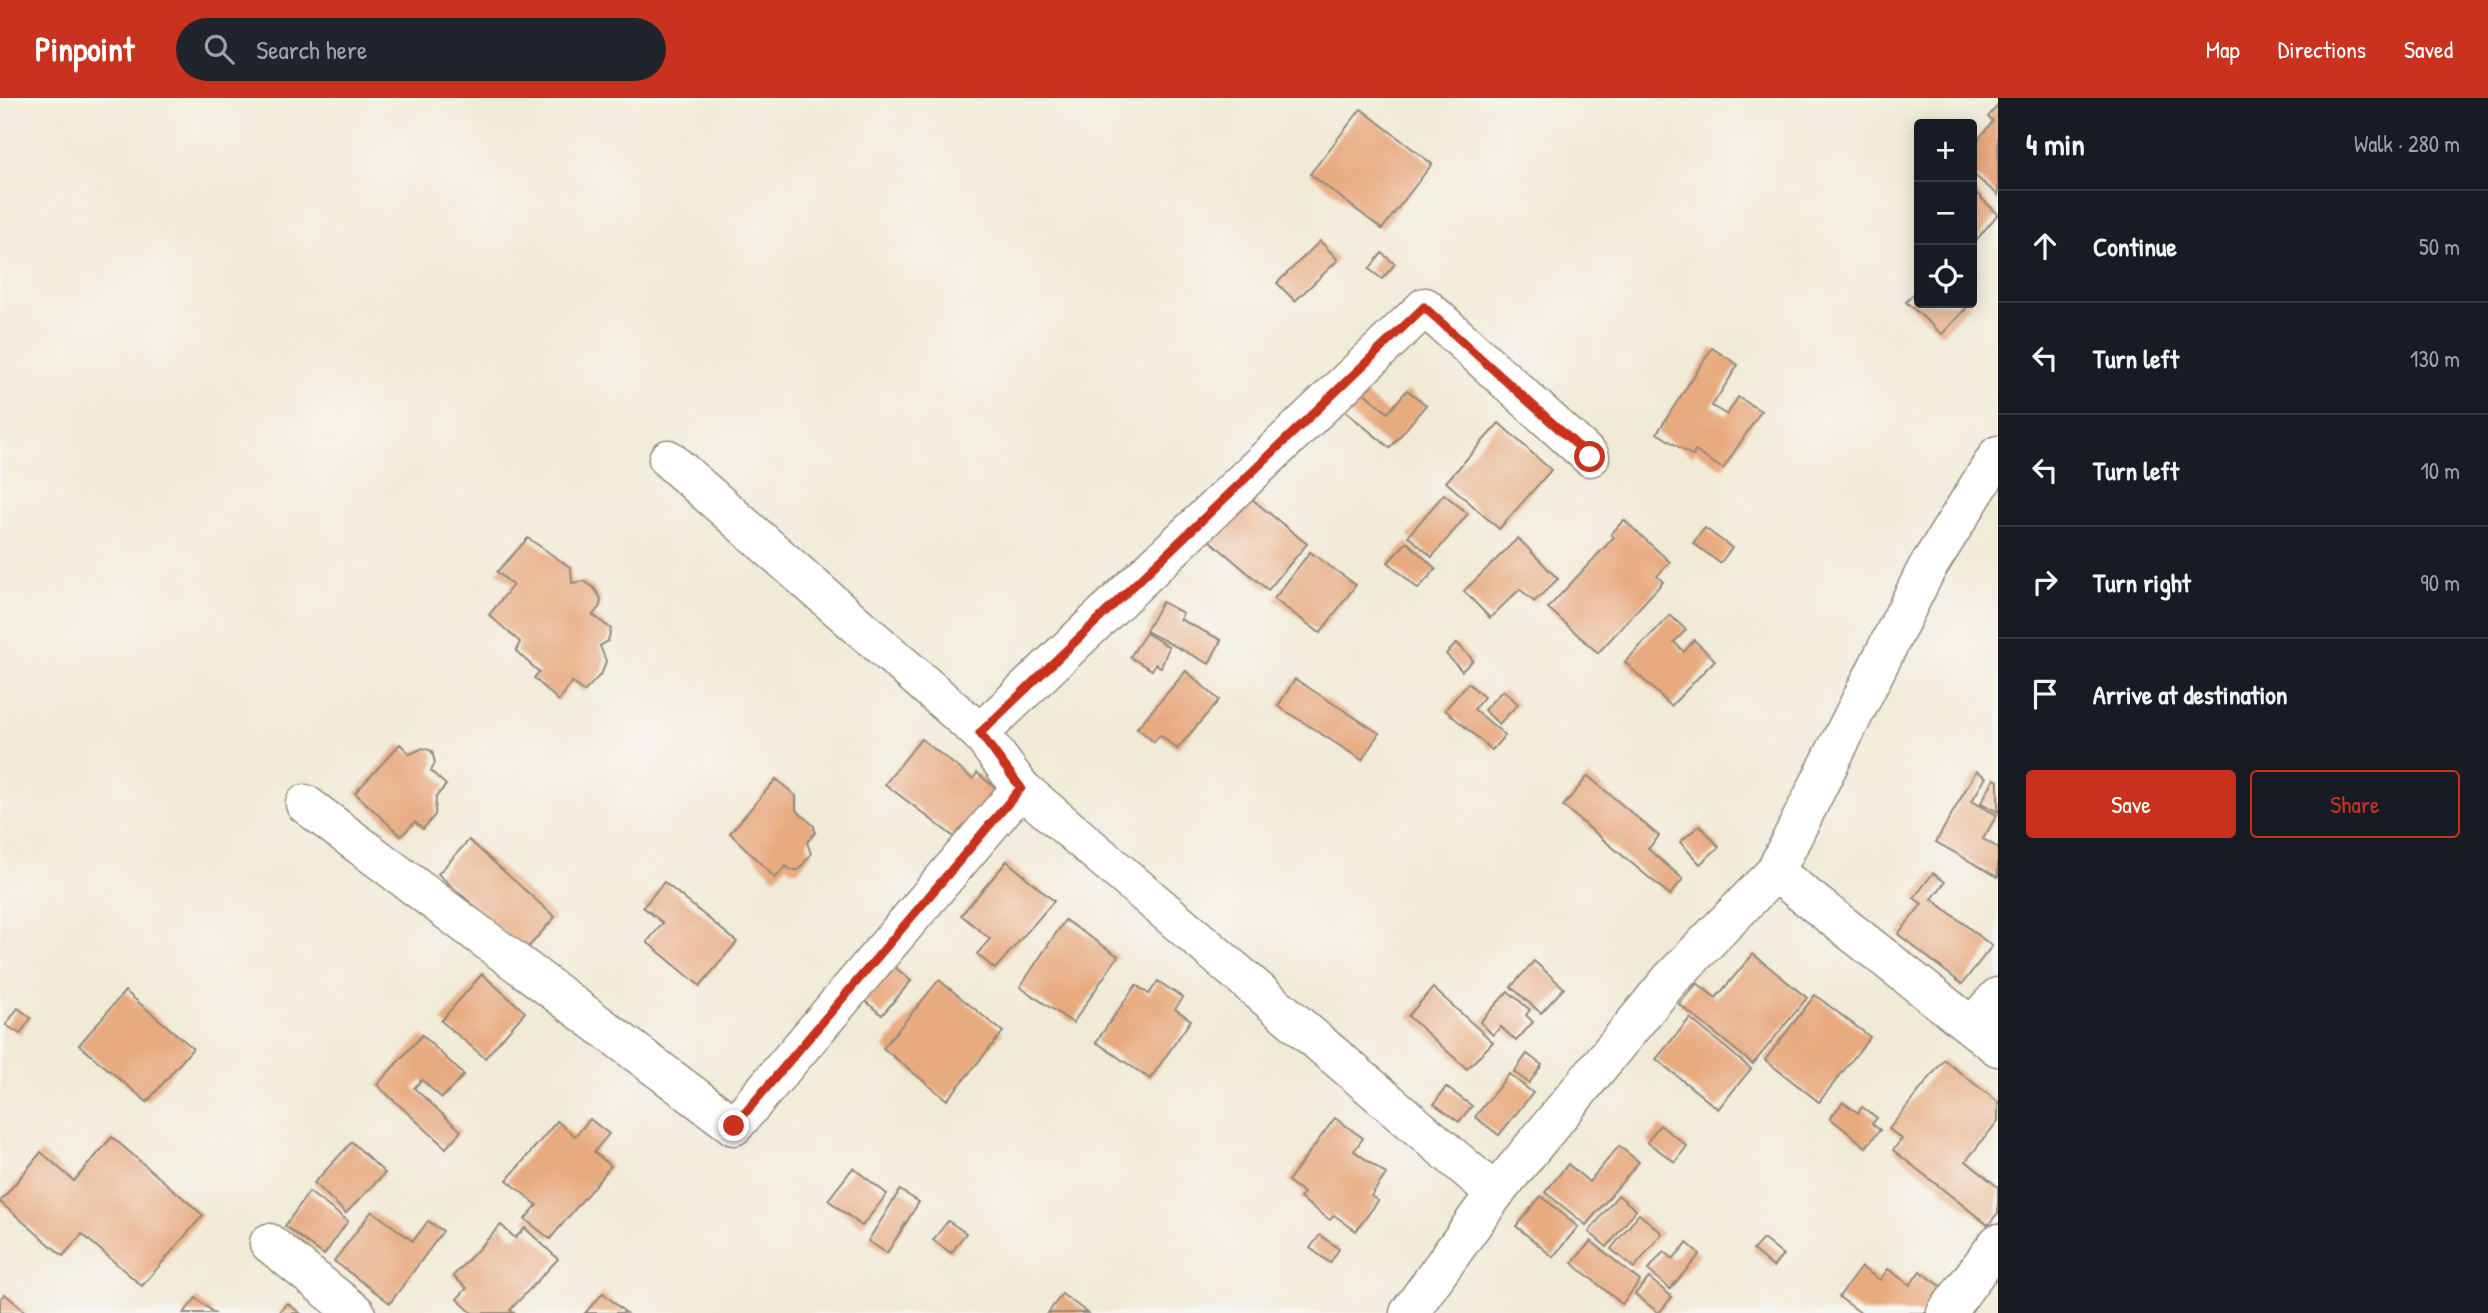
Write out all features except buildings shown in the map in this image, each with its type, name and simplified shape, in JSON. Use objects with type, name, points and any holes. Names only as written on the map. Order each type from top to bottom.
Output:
[{"type":"street","points":[[980,733],[1424,307],[1590,457]]},
{"type":"street","points":[[1409,1313],[1495,1193],[1670,980],[1776,872],[1926,570],[1998,455]]},
{"type":"street","points":[[668,459],[980,733],[1021,788],[1495,1193]]},
{"type":"street","points":[[305,804],[734,1126],[1021,788]]},
{"type":"street","points":[[1776,872],[1985,1037],[1998,997]]},
{"type":"street","points":[[269,1243],[356,1313]]},
{"type":"street","points":[[1946,1313],[1998,1243]]},
{"type":"route","points":[[734,1126],[1021,788],[980,733],[1424,307],[1590,457]]}]
